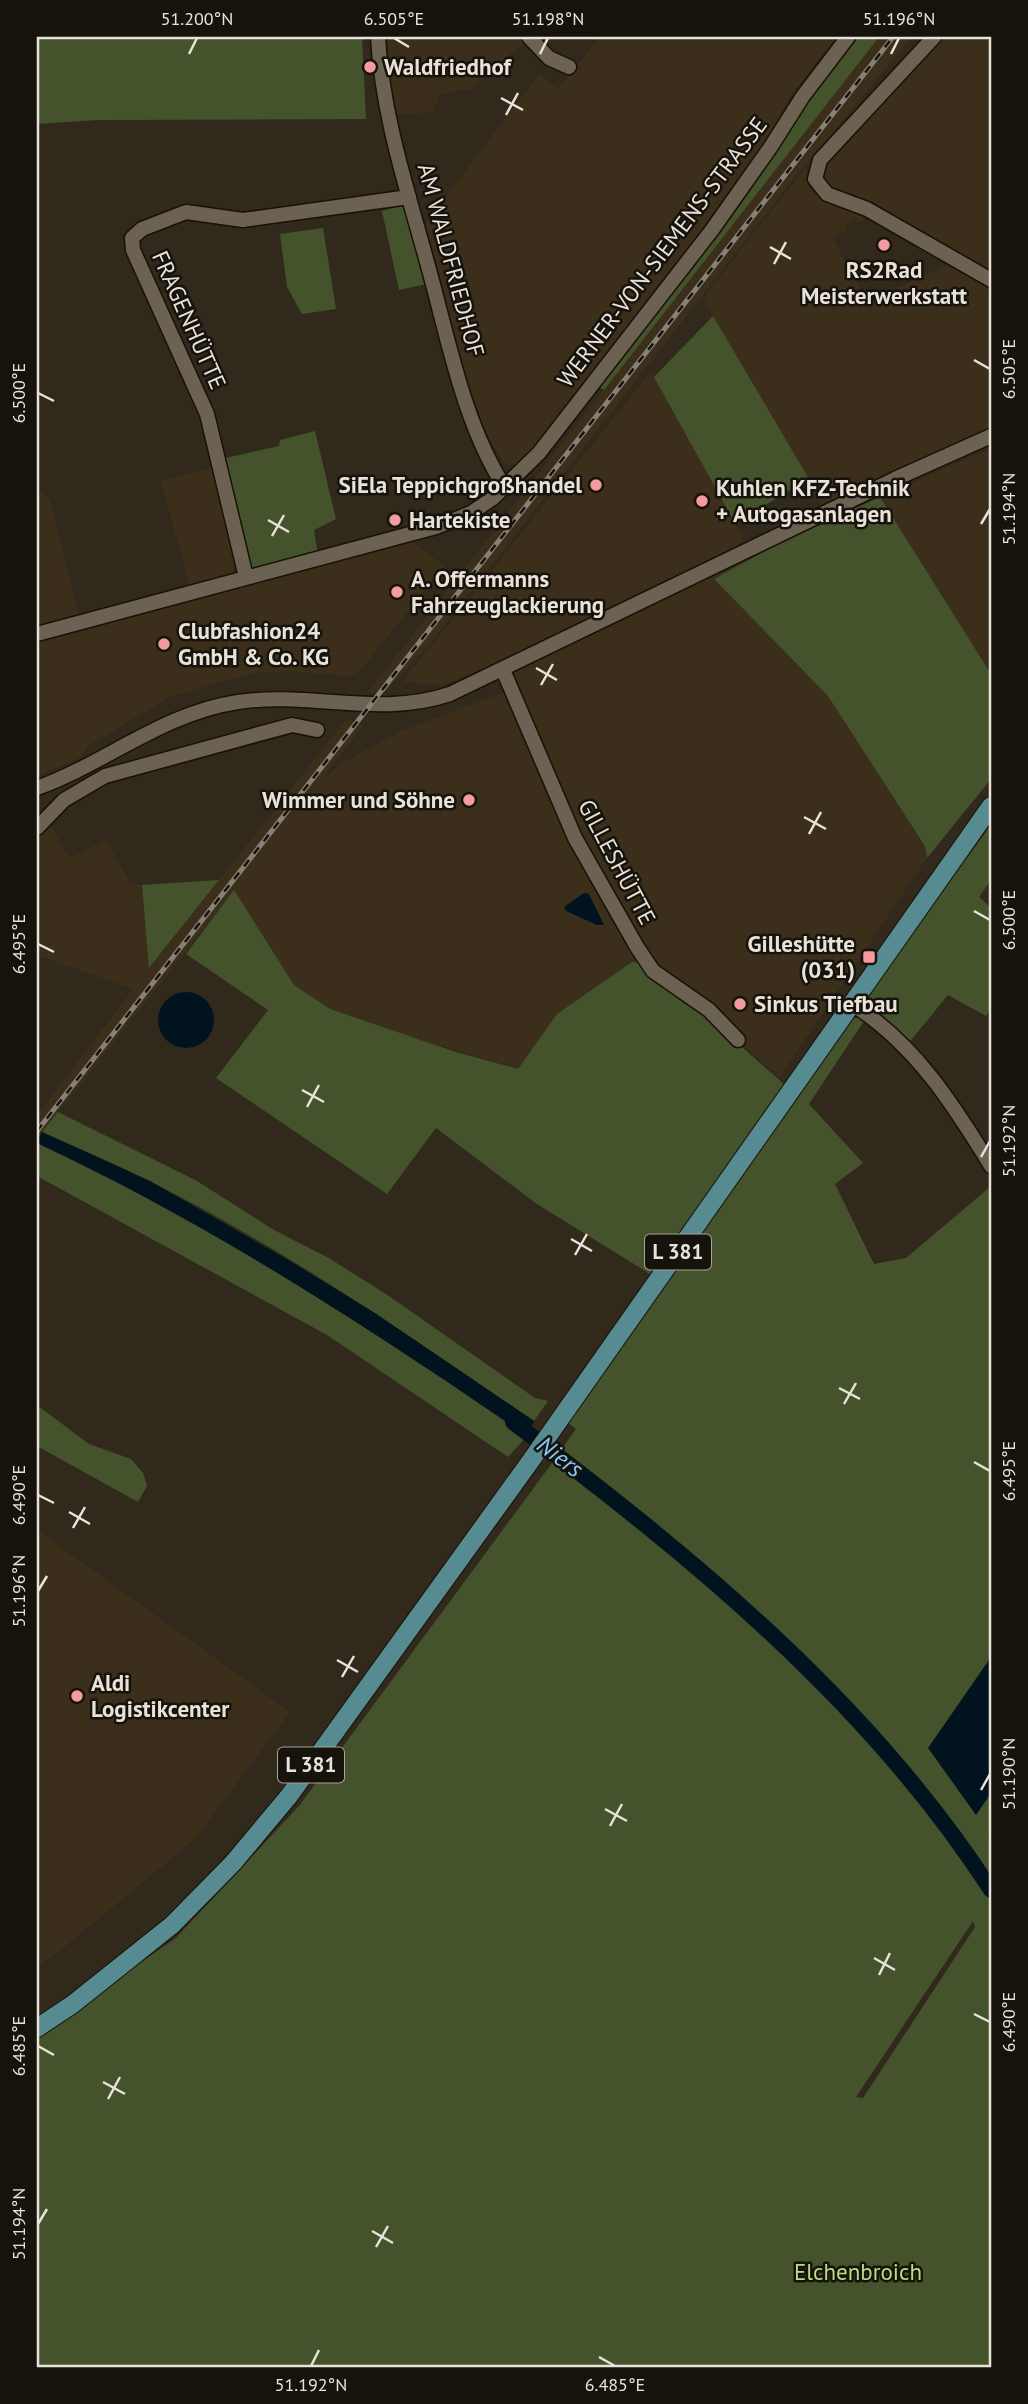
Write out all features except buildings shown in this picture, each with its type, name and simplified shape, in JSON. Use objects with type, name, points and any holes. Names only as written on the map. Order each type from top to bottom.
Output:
[{"type":"main road","name":"L 381","points":[[37,2028],[73,2004],[172,1925],[233,1863],[289,1796],[544,1442],[991,806]]},
{"type":"street","name":"AM WALDFRIEDHOF","points":[[378,37],[386,103],[409,197],[475,429],[505,488]]},
{"type":"street","points":[[529,37],[549,58],[569,67]]},
{"type":"street","name":"WERNER-VON-SIEMENS-STRASSE","points":[[37,634],[436,527],[471,513],[505,488],[539,453],[654,306],[848,37]]},
{"type":"street","points":[[934,37],[822,158],[815,173],[817,185],[827,194],[867,209],[991,280]]},
{"type":"street","name":"FRAGENHÜTTE","points":[[246,577],[207,414],[131,244],[139,231],[181,213],[249,220],[409,197]]},
{"type":"street","points":[[37,788],[74,772],[164,724],[211,708],[268,700],[398,706],[450,694],[895,479],[991,436]]},
{"type":"street","name":"GILLESHÜTTE","points":[[503,670],[575,838],[637,947],[653,971],[709,1010],[738,1040]]},
{"type":"street","points":[[37,828],[69,797],[115,772],[292,725],[317,730]]},
{"type":"street","points":[[852,1004],[890,1031],[939,1085],[991,1166]]},
{"type":"shaded area","points":[[384,37],[523,37],[526,40],[472,89],[440,94],[433,112],[396,115],[389,96]]},
{"type":"shaded area","points":[[600,37],[837,37],[792,93],[767,139],[695,239],[537,446],[520,464],[506,465],[468,407],[423,227],[539,74],[558,89]]},
{"type":"shaded area","points":[[879,37],[912,37],[796,176],[435,638],[385,692],[368,692]]},
{"type":"shaded area","points":[[942,37],[991,37],[991,427],[821,505],[703,298],[805,168],[811,191],[866,219],[857,223],[855,220],[846,225],[847,229],[832,238],[868,302],[949,264],[976,276],[977,263],[858,198],[825,186],[817,167]]},
{"type":"shaded area","points":[[649,374],[654,377],[719,492],[752,558],[714,579],[828,696],[926,846],[927,858],[780,1077],[691,1002],[557,1014],[518,1069],[395,1032],[330,1009],[294,985],[234,891],[37,1139],[37,1115],[133,989],[37,955],[37,831],[49,823],[70,858],[106,840],[130,883],[142,885],[150,968],[347,718],[363,726],[320,782],[342,763],[403,730],[507,691],[515,681],[504,660],[443,685],[402,682]]},
{"type":"shaded area","points":[[991,448],[991,674],[880,497]]},
{"type":"shaded area","points":[[215,467],[234,544],[233,574],[189,584],[161,480]]},
{"type":"shaded area","points":[[37,489],[50,500],[79,617],[412,541],[444,566],[359,672],[350,676],[286,671],[256,673],[171,696],[88,746],[82,757],[37,776]]},
{"type":"shaded area","points":[[37,1530],[290,1712],[196,1838],[61,1950],[37,1966]]},
{"type":"green space","points":[[37,37],[362,37],[366,119],[98,120],[37,124]]},
{"type":"green space","points":[[855,37],[879,37],[604,390],[597,385]]},
{"type":"green space","points":[[406,207],[427,284],[399,290],[382,211]]},
{"type":"green space","points":[[323,228],[336,309],[302,314],[287,287],[280,234]]},
{"type":"green space","points":[[713,316],[809,479],[735,523],[654,377]]},
{"type":"green space","points":[[315,431],[336,519],[314,530],[318,555],[255,571],[246,568],[221,459],[279,446],[280,440]]},
{"type":"green space","points":[[880,497],[991,674],[991,779],[927,858],[925,846],[828,696],[714,579],[772,547]]},
{"type":"green space","points":[[991,825],[991,880],[979,897],[991,908],[991,1009],[986,1016],[948,995],[907,1045],[863,1008],[867,995]]},
{"type":"green space","points":[[219,880],[149,968],[142,885]]},
{"type":"green space","points":[[234,890],[294,985],[330,1009],[456,1052],[518,1069],[557,1014],[632,962],[648,964],[785,1085],[650,1274],[537,1204],[436,1128],[387,1194],[216,1078],[268,1010],[186,954]]},
{"type":"green space","points":[[848,1018],[866,1018],[809,1104],[863,1163],[835,1184],[874,1264],[906,1258],[991,1186],[991,1881],[942,1810],[804,1656],[729,1587],[561,1450],[576,1429],[567,1422]]},
{"type":"green space","points":[[58,1112],[197,1181],[274,1230],[327,1257],[386,1294],[535,1398],[548,1401],[534,1421],[345,1294],[249,1235],[136,1174],[42,1132]]},
{"type":"green space","points":[[37,1143],[164,1208],[288,1279],[527,1436],[508,1457],[327,1335],[37,1176]]},
{"type":"green space","points":[[37,1405],[89,1444],[131,1459],[143,1473],[147,1486],[138,1502],[37,1446]]},
{"type":"green space","name":"Elchenbroich","points":[[555,1459],[642,1528],[796,1661],[868,1739],[934,1818],[991,1899],[991,2367],[37,2367],[37,2034],[176,1938],[299,1806]],"holes":[[[973,1921],[975,1927],[863,2098],[856,2097]]]},
{"type":"water","points":[[584,893],[589,894],[604,925],[597,925],[566,911],[564,907]]},
{"type":"water","points":[[186,992],[206,1000],[214,1020],[206,1040],[186,1048],[166,1040],[158,1020],[166,1000]]},
{"type":"water","points":[[42,1132],[150,1181],[375,1313],[534,1421],[527,1436],[288,1279],[164,1208],[37,1143]]},
{"type":"water","points":[[991,1657],[991,1793],[976,1815],[928,1748]]},
{"type":"waterway","name":"Niers","points":[[513,1422],[646,1525],[773,1635],[833,1694],[890,1756],[943,1821],[991,1890]]},
{"type":"railway","points":[[37,1131],[893,37]]},
{"type":"place","name":"Waldfriedhof","points":[[370,67]]},
{"type":"place","name":"RS2Rad Meisterwerkstatt","points":[[884,245]]},
{"type":"place","name":"SiEla Teppichgroßhandel","points":[[596,485]]},
{"type":"place","name":"Kuhlen KFZ-Technik + Autogasanlagen","points":[[702,501]]},
{"type":"place","name":"Hartekiste","points":[[395,520]]},
{"type":"place","name":"A. Offermanns Fahrzeuglackierung","points":[[397,592]]},
{"type":"place","name":"Clubfashion24 GmbH & Co. KG","points":[[164,644]]},
{"type":"place","name":"Wimmer und Söhne","points":[[469,800]]},
{"type":"place","name":"Gilleshütte (031)","points":[[869,957]]},
{"type":"place","name":"Sinkus Tiefbau","points":[[740,1004]]},
{"type":"place","name":"Aldi Logistikcenter","points":[[77,1696]]}]
